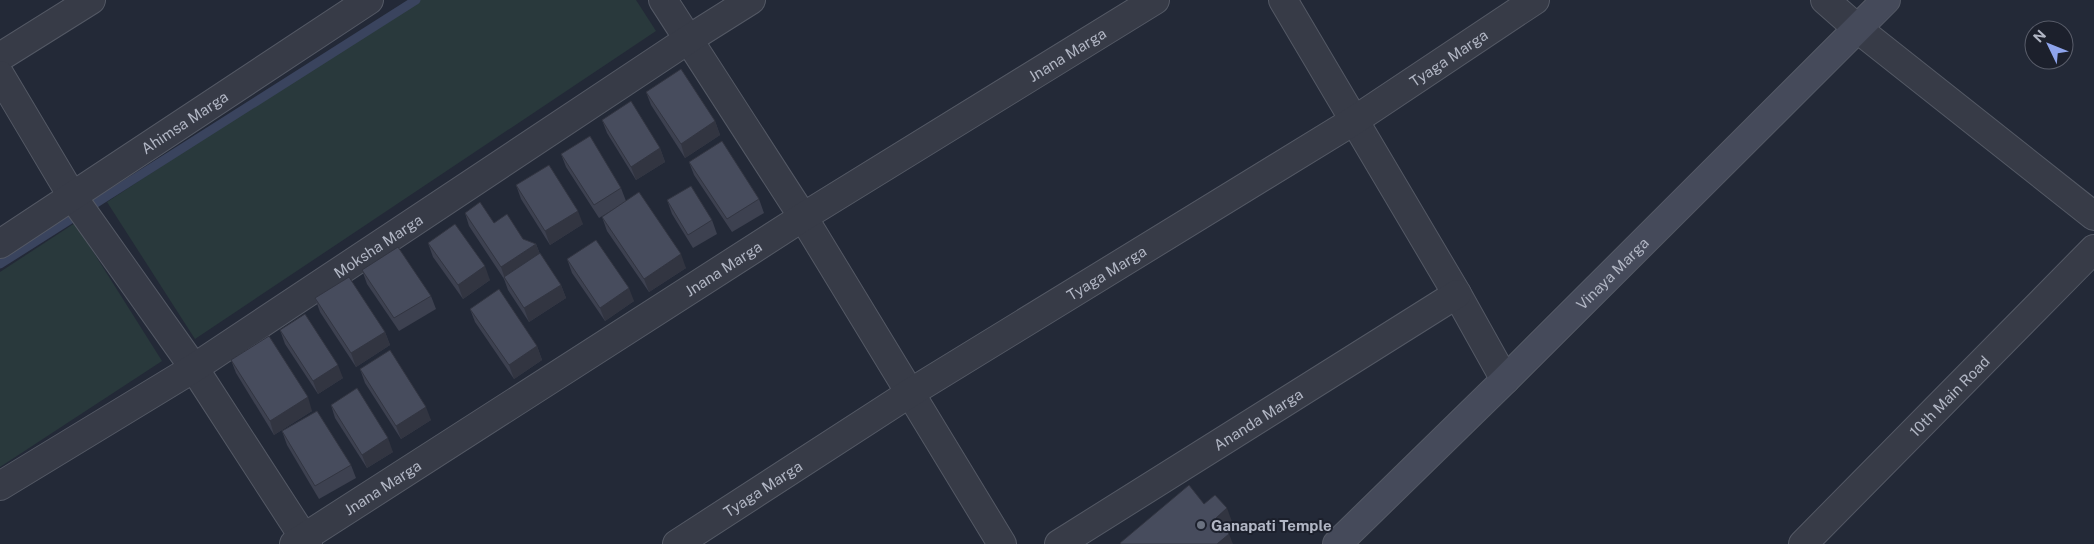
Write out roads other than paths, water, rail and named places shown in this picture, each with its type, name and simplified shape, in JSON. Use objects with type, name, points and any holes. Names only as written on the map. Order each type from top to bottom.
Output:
[{"type":"street","points":[[0,57],[91,0]]},
{"type":"street","name":"Ahimsa Marga","points":[[0,244],[80,206],[369,0]]},
{"type":"street","points":[[663,0],[803,216],[1002,544]]},
{"type":"street","name":"Moksha Marga","points":[[0,486],[194,368],[689,39],[751,0]]},
{"type":"street","name":"Jnana Marga","points":[[302,542],[803,216],[1155,0]]},
{"type":"street","points":[[1283,0],[1506,380]]},
{"type":"street","name":"Tyaga Marga","points":[[677,544],[910,393],[1355,120],[1535,0]]},
{"type":"street","points":[[1825,0],[1858,29],[2094,216]]},
{"type":"street","name":"Vinaya Marga","points":[[1337,544],[1506,380],[1886,0]]},
{"type":"street","points":[[0,75],[80,206],[194,368],[302,542]]},
{"type":"street","name":"10th Main Road","points":[[1803,544],[2094,249]]},
{"type":"street","name":"Ananda Marga","points":[[1059,544],[1457,294]]},
{"type":"waterway","points":[[0,264],[416,0]]},
{"type":"place","name":"Ganapati Temple","points":[[1201,525]]}]
